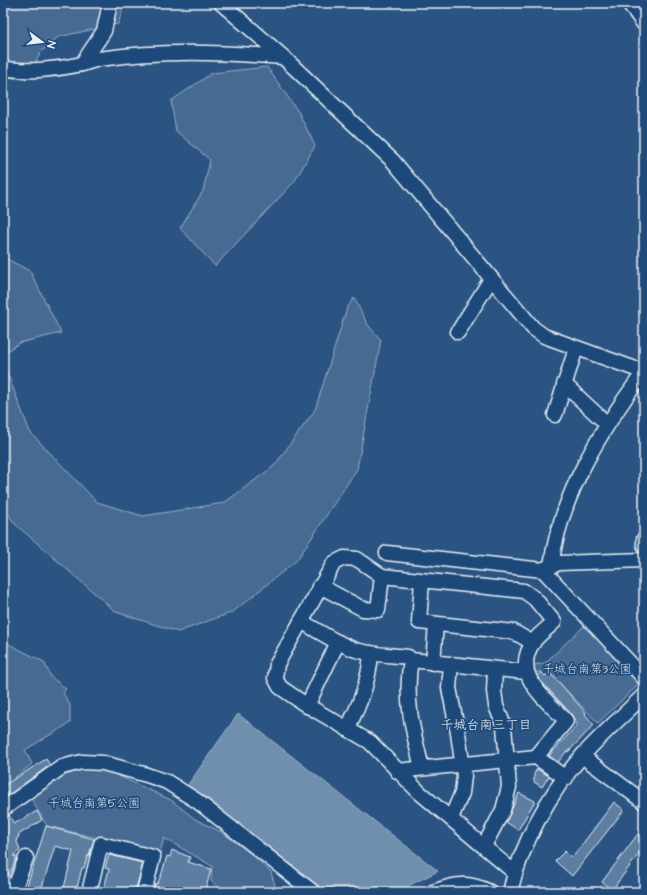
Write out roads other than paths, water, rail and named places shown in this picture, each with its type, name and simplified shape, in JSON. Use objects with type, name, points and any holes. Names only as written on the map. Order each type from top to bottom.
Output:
[{"type":"street","points":[[82,64],[104,31],[110,3]]},
{"type":"street","points":[[221,3],[283,57],[393,161],[533,328],[544,336],[643,370],[607,424],[578,478],[547,568]]},
{"type":"street","points":[[629,3],[644,24]]},
{"type":"street","points":[[3,68],[15,71],[82,64],[98,59],[182,52],[226,52],[283,57]]},
{"type":"street","points":[[458,332],[492,279]]},
{"type":"street","points":[[554,415],[576,348]]},
{"type":"street","points":[[564,384],[607,424]]},
{"type":"street","points":[[644,539],[644,545]]},
{"type":"street","points":[[387,554],[547,568],[559,563],[643,561]]},
{"type":"street","points":[[515,873],[419,792],[370,742],[307,706],[280,687],[275,678],[277,664],[334,563],[344,558],[357,559],[382,576],[524,591],[535,599],[554,622],[533,643],[526,658],[526,672],[534,685],[566,721],[536,757]]},
{"type":"street","points":[[547,568],[644,678]]},
{"type":"street","points":[[320,586],[363,609],[378,610],[382,576]]},
{"type":"street","points":[[422,581],[420,622],[514,632],[533,643]]},
{"type":"street","points":[[301,621],[338,642],[356,650],[371,654],[408,657],[411,660],[433,663],[526,672]]},
{"type":"street","points":[[433,663],[436,624]]},
{"type":"street","points":[[307,706],[338,642]]},
{"type":"street","points":[[347,729],[366,688],[371,654]]},
{"type":"street","points":[[411,660],[408,694],[410,716],[422,768]]},
{"type":"street","points":[[451,665],[449,688],[458,733],[464,776],[462,793],[451,818]]},
{"type":"street","points":[[484,846],[504,810],[508,796],[508,760],[504,726],[496,706],[494,691],[495,670]]},
{"type":"street","points":[[510,892],[515,873],[539,818],[566,778],[582,756],[644,695]]},
{"type":"street","points":[[582,756],[644,802]]},
{"type":"street","points":[[397,771],[536,757],[566,778]]},
{"type":"street","points":[[3,809],[62,767],[82,762],[103,763],[167,782],[197,801],[313,892]]},
{"type":"street","points":[[89,892],[101,844],[153,857],[144,892]]},
{"type":"street","points":[[13,892],[26,858]]},
{"type":"street","points":[[3,880],[6,892]]},
{"type":"street","points":[[433,892],[459,884],[477,886],[490,892]]},
{"type":"district","name":"千城台南三丁目","points":[[486,725]]},
{"type":"park label","name":"千城台南第3公園","points":[[587,669]]},
{"type":"park label","name":"千城台南第5公園","points":[[94,803]]}]
